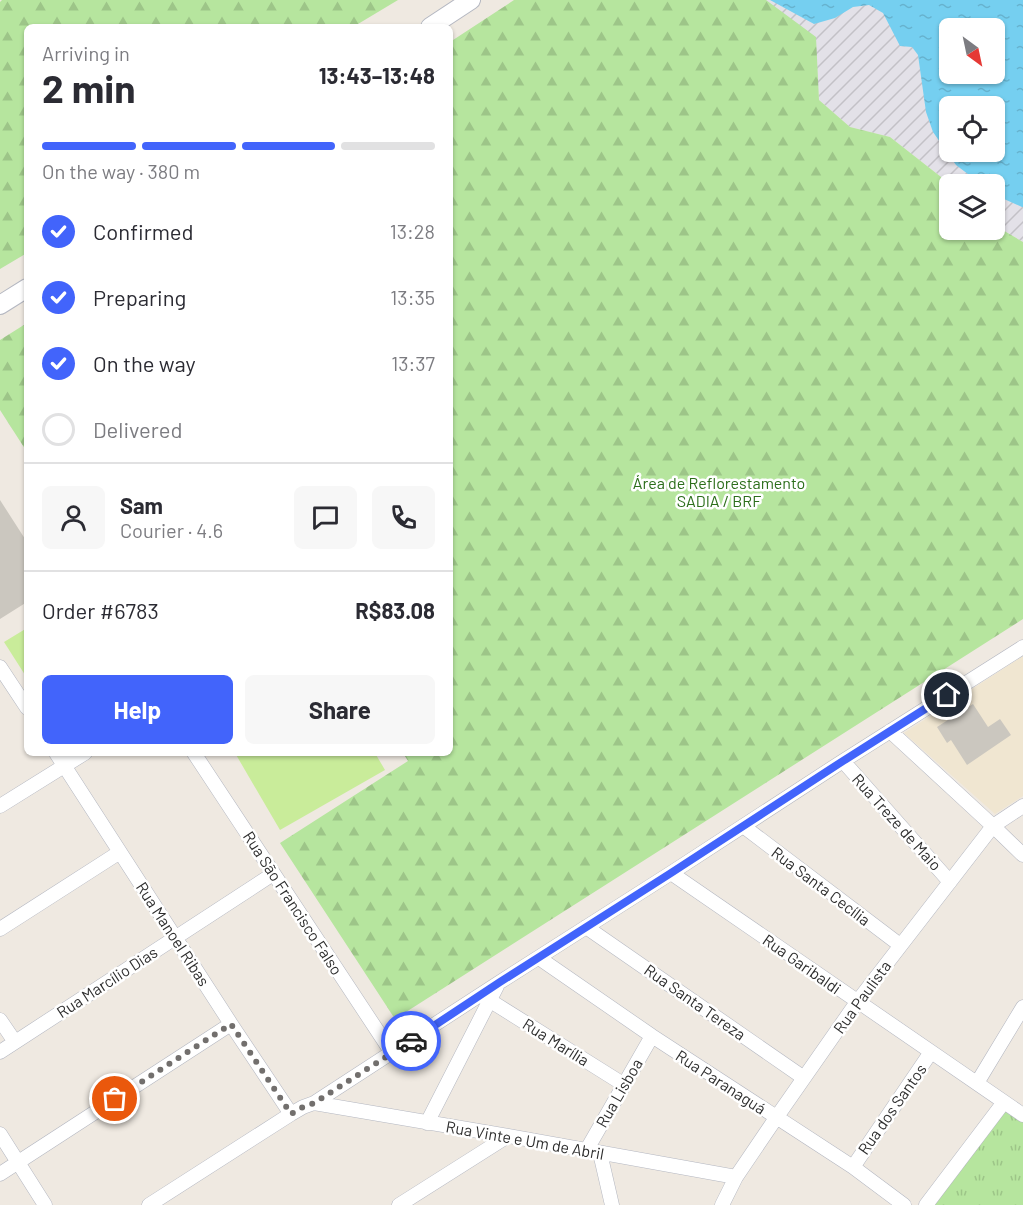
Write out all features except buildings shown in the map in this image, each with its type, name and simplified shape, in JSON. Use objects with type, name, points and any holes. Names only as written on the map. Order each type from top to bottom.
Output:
[{"type":"main road","points":[[435,24],[471,0]]},
{"type":"main road","points":[[0,306],[24,290]]},
{"type":"street","points":[[149,1205],[291,1114],[314,1103],[1023,647]]},
{"type":"street","points":[[2,676],[24,704]]},
{"type":"street","points":[[890,731],[1023,855]]},
{"type":"street","name":"Rua Manoel Ribas","points":[[58,756],[291,1114]]},
{"type":"street","points":[[0,806],[80,756]]},
{"type":"street","name":"Rua São Francisco Falso","points":[[196,756],[392,1053]]},
{"type":"street","name":"Rua Treze de Maio","points":[[843,761],[950,882]]},
{"type":"street","name":"Rua Paulista","points":[[722,1205],[736,1177],[776,1118],[900,945],[993,826],[1023,806]]},
{"type":"street","name":"Rua Santa Cecília","points":[[743,826],[900,945]]},
{"type":"street","points":[[0,929],[120,852]]},
{"type":"street","name":"Rua Garibaldi","points":[[671,873],[1023,1115]]},
{"type":"street","name":"Rua Marcílio Dias","points":[[0,1052],[273,874]]},
{"type":"street","name":"Rua Santa Tereza","points":[[586,927],[804,1078]]},
{"type":"street","name":"Rua Paranaguá","points":[[538,958],[652,1036],[853,1167],[904,1205]]},
{"type":"street","points":[[427,1123],[500,982]]},
{"type":"street","name":"Rua Marília","points":[[489,1000],[623,1084]]},
{"type":"street","points":[[977,1083],[1023,1007]]},
{"type":"street","points":[[0,1020],[15,1042]]},
{"type":"street","points":[[0,1174],[231,1024]]},
{"type":"street","name":"Rua Lisboa","points":[[593,1152],[623,1084],[652,1036]]},
{"type":"street","name":"Rua dos Santos","points":[[853,1167],[931,1052]]},
{"type":"street","points":[[926,1205],[1004,1102]]},
{"type":"street","name":"Rua Vinte e Um de Abril","points":[[314,1103],[736,1177]]},
{"type":"street","points":[[0,1134],[45,1205]]},
{"type":"street","points":[[399,1205],[508,1136]]},
{"type":"street","points":[[593,1152],[612,1205]]},
{"type":"shaded area","points":[[766,0],[1023,0],[1023,242],[1005,231],[1005,174],[939,175],[890,137],[850,127],[819,100],[818,88]]},
{"type":"shaded area","points":[[1023,656],[1023,796],[995,814],[904,733]]},
{"type":"green space","points":[[2,0],[398,0],[358,24],[24,24],[24,255],[0,269],[0,2]]},
{"type":"green space","name":"Área de Reflorestamento SADIA / BRF","points":[[514,0],[766,0],[816,37],[819,100],[850,127],[890,137],[939,175],[939,240],[1005,240],[1005,231],[1023,242],[1023,619],[395,1019],[280,843],[408,761],[405,756],[453,756],[453,40]]},
{"type":"green space","points":[[24,325],[24,447],[0,410],[0,340]]},
{"type":"green space","points":[[24,630],[24,673],[4,642]]},
{"type":"green space","points":[[237,756],[377,756],[385,770],[280,830]]},
{"type":"green space","points":[[1003,1106],[1023,1119],[1023,1205],[930,1205]]},
{"type":"water","points":[[770,0],[1023,0],[1023,207],[1005,199],[1005,174],[968,174],[954,162],[1005,162],[1005,96],[939,96],[939,141],[933,132],[926,112],[918,55],[912,47],[900,46],[883,13],[869,5],[853,7],[835,18],[814,24]]},
{"type":"way so far","points":[[115,1099],[231,1024],[291,1114],[314,1103],[411,1041]]},
{"type":"route","points":[[411,1041],[947,695]]}]
